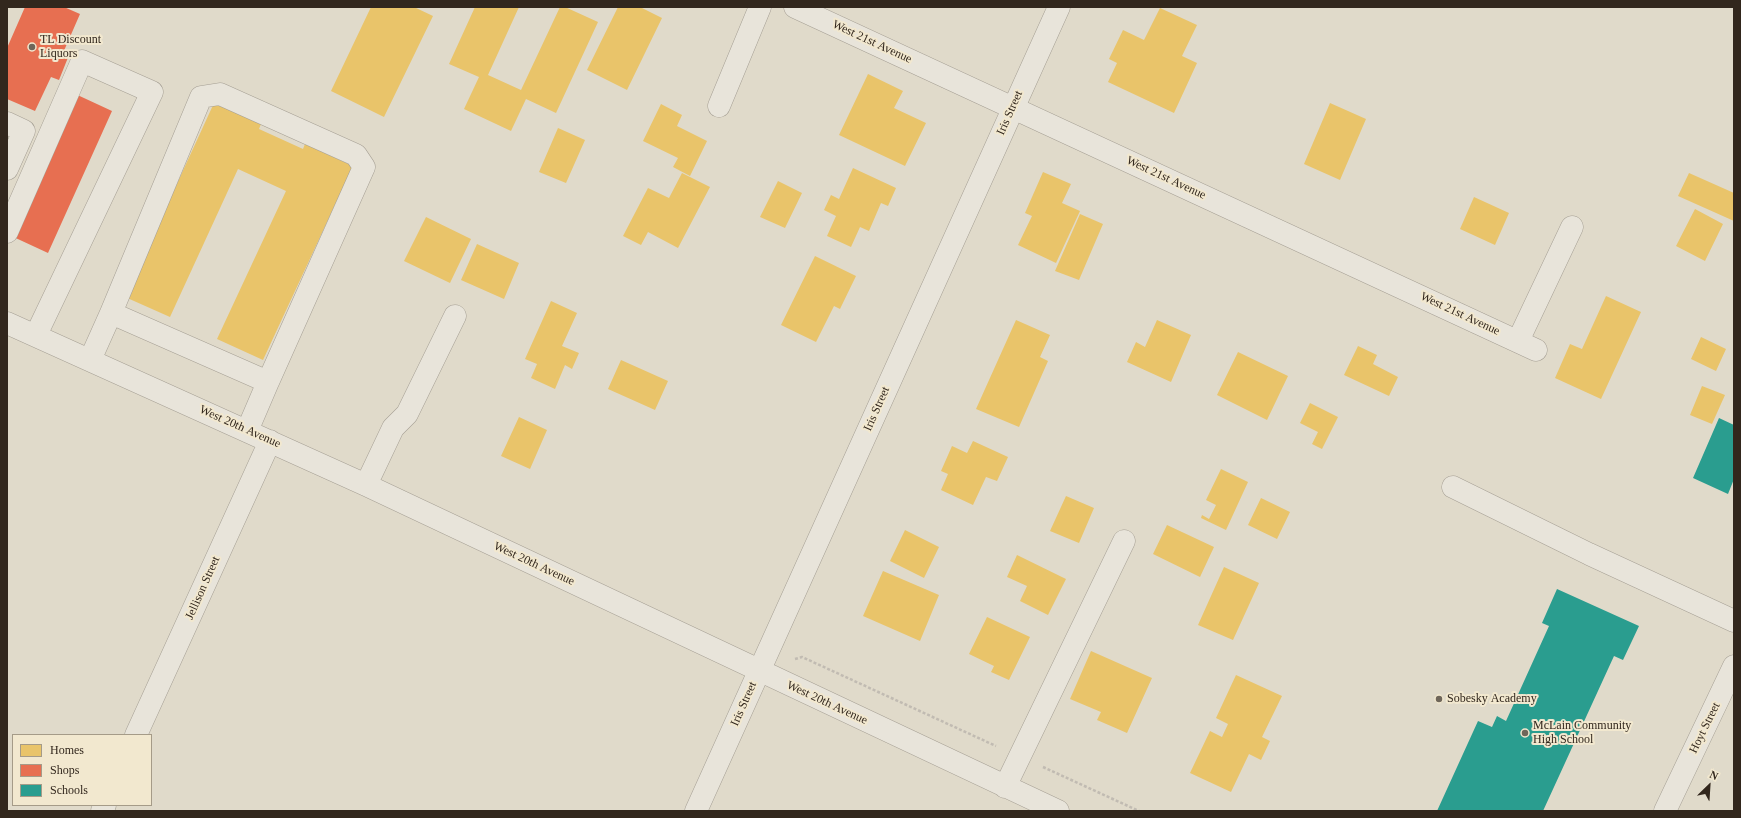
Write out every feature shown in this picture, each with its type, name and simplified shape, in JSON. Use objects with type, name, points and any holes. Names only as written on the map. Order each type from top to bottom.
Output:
[{"type":"street","points":[[719,106],[760,7]]},
{"type":"street","name":"West 21st Avenue","points":[[795,7],[1527,346],[1572,227]]},
{"type":"street","name":"Iris Street","points":[[696,811],[1059,7]]},
{"type":"street","points":[[7,232],[82,61],[152,92],[36,335]]},
{"type":"street","points":[[90,360],[201,97],[220,94],[356,155],[364,167],[247,430]]},
{"type":"street","points":[[7,123],[24,131],[7,169]]},
{"type":"street","points":[[111,313],[268,382]]},
{"type":"street","points":[[366,485],[393,428],[407,414],[455,316]]},
{"type":"street","name":"West 20th Avenue","points":[[7,323],[366,485],[1058,811]]},
{"type":"street","name":"Jellison Street","points":[[136,734],[270,441]]},
{"type":"street","points":[[1453,487],[1589,554],[1734,621]]},
{"type":"street","points":[[1005,787],[1124,541]]},
{"type":"street","name":"Hoyt Street","points":[[1665,811],[1734,666]]},
{"type":"path","points":[[759,671],[802,657],[1139,811]]},
{"type":"building: Homes","points":[[371,7],[414,7],[433,16],[384,117],[331,91]]},
{"type":"building: Homes","points":[[475,7],[519,7],[488,75],[521,90],[560,7],[565,7],[598,22],[556,113],[526,99],[511,131],[464,109],[479,77],[449,64]]},
{"type":"building: Homes","points":[[618,7],[640,7],[662,18],[627,90],[587,70]]},
{"type":"building: Homes","points":[[1160,8],[1197,25],[1182,56],[1197,63],[1174,113],[1108,82],[1117,63],[1109,59],[1123,30],[1144,40]]},
{"type":"building: Homes","points":[[868,74],[903,91],[894,108],[926,123],[905,166],[839,135]]},
{"type":"building: Homes","points":[[214,103],[261,124],[259,129],[303,149],[305,144],[353,166],[263,360],[217,339],[286,191],[238,169],[170,317],[125,297]]},
{"type":"building: Homes","points":[[1330,103],[1366,119],[1340,180],[1304,164]]},
{"type":"building: Homes","points":[[661,104],[682,115],[677,126],[707,141],[690,176],[673,167],[678,158],[643,141]]},
{"type":"building: Homes","points":[[558,128],[585,140],[566,183],[539,172]]},
{"type":"building: Homes","points":[[853,168],[896,188],[888,206],[881,203],[869,231],[860,227],[851,247],[827,236],[836,216],[824,210],[831,195],[839,199]]},
{"type":"building: Homes","points":[[1043,172],[1071,184],[1062,203],[1080,211],[1056,263],[1018,245],[1032,216],[1025,213]]},
{"type":"building: Homes","points":[[682,173],[710,187],[678,248],[648,232],[641,245],[623,236],[648,188],[669,198]]},
{"type":"building: Homes","points":[[1689,173],[1734,193],[1734,221],[1678,196]]},
{"type":"building: Homes","points":[[778,181],[802,193],[785,228],[760,217]]},
{"type":"building: Homes","points":[[1474,197],[1509,213],[1495,245],[1460,229]]},
{"type":"building: Homes","points":[[1695,209],[1723,224],[1705,261],[1676,246]]},
{"type":"building: Homes","points":[[1080,214],[1103,224],[1079,280],[1055,271]]},
{"type":"building: Homes","points":[[426,217],[471,239],[450,283],[404,261]]},
{"type":"building: Homes","points":[[477,244],[519,263],[504,299],[461,280]]},
{"type":"building: Homes","points":[[815,256],[856,276],[840,309],[834,306],[816,342],[781,325]]},
{"type":"building: Homes","points":[[1606,296],[1641,312],[1601,399],[1555,378],[1570,344],[1582,349]]},
{"type":"building: Homes","points":[[551,301],[577,313],[562,346],[579,353],[572,369],[565,365],[555,389],[531,378],[537,364],[525,359]]},
{"type":"building: Homes","points":[[1016,320],[1050,335],[1040,357],[1048,361],[1019,427],[976,409]]},
{"type":"building: Homes","points":[[1157,320],[1191,335],[1171,382],[1127,362],[1136,342],[1145,347]]},
{"type":"building: Homes","points":[[1701,337],[1726,349],[1716,371],[1691,359]]},
{"type":"building: Homes","points":[[1358,346],[1377,355],[1373,364],[1398,377],[1389,396],[1344,375]]},
{"type":"building: Homes","points":[[1238,352],[1288,376],[1267,420],[1217,395]]},
{"type":"building: Homes","points":[[621,360],[668,381],[655,410],[608,389]]},
{"type":"building: Homes","points":[[1702,386],[1725,395],[1712,424],[1690,415]]},
{"type":"building: Homes","points":[[1310,403],[1338,417],[1322,449],[1312,444],[1318,432],[1300,423]]},
{"type":"building: Homes","points":[[519,417],[547,430],[530,469],[501,456]]},
{"type":"building: Homes","points":[[973,441],[1008,457],[997,481],[986,477],[973,505],[941,490],[948,474],[941,471],[952,446],[967,453]]},
{"type":"building: Homes","points":[[1221,469],[1248,482],[1226,530],[1201,518],[1202,515],[1209,519],[1216,505],[1206,500]]},
{"type":"building: Homes","points":[[1066,496],[1094,508],[1079,543],[1050,531]]},
{"type":"building: Homes","points":[[1261,498],[1290,512],[1277,539],[1248,525]]},
{"type":"building: Homes","points":[[1167,525],[1214,547],[1200,577],[1153,554]]},
{"type":"building: Homes","points":[[905,530],[939,547],[924,578],[890,561]]},
{"type":"building: Homes","points":[[1017,555],[1066,579],[1048,615],[1020,601],[1027,586],[1007,577]]},
{"type":"building: Homes","points":[[1224,567],[1259,583],[1233,640],[1198,625]]},
{"type":"building: Homes","points":[[883,571],[939,595],[920,641],[863,616]]},
{"type":"building: Homes","points":[[987,617],[1030,637],[1009,680],[991,672],[994,666],[969,654]]},
{"type":"building: Homes","points":[[1091,651],[1152,678],[1127,733],[1097,720],[1101,712],[1070,699]]},
{"type":"building: Homes","points":[[1236,675],[1282,696],[1262,737],[1270,741],[1261,760],[1249,754],[1231,792],[1190,773],[1210,731],[1222,737],[1228,724],[1216,718]]},
{"type":"building: Shops","points":[[25,7],[64,7],[80,14],[63,53],[69,55],[59,80],[51,77],[35,111],[7,99],[7,48]]},
{"type":"building: Shops","points":[[71,92],[112,111],[48,253],[7,234]]},
{"type":"building: Schools","points":[[1719,418],[1734,425],[1734,479],[1728,494],[1693,478]]},
{"type":"building: Schools","points":[[1557,589],[1639,626],[1623,660],[1614,656],[1543,811],[1437,811],[1478,721],[1492,727],[1497,716],[1506,721],[1549,626],[1542,623]]},
{"type":"place","name":"TL Discount Liquors","points":[[32,47]]},
{"type":"place","name":"Sobesky Academy","points":[[1439,699]]},
{"type":"place","name":"McLain Community High School","points":[[1525,733]]}]
